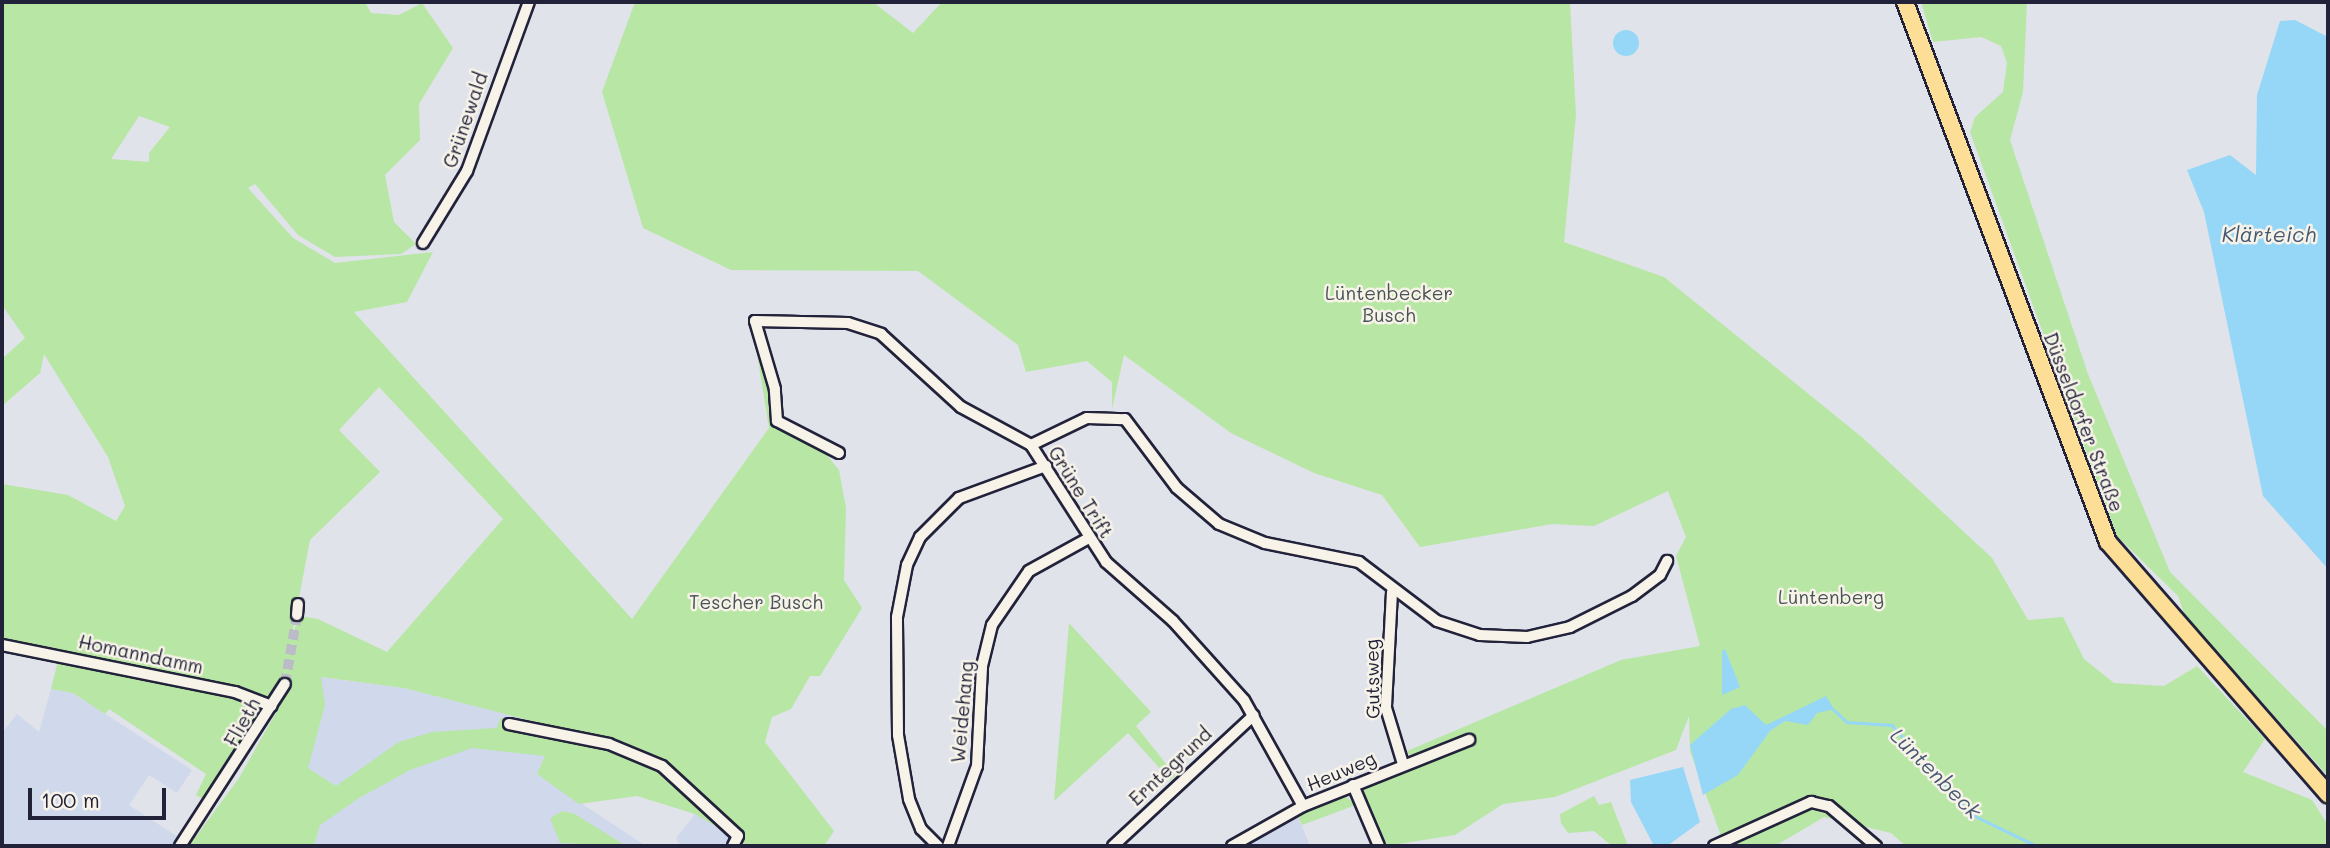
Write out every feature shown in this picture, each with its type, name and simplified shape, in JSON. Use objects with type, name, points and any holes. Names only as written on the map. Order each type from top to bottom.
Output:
[{"type":"main road","name":"Düsseldorfer Straße","points":[[1905,2],[2108,542],[2328,794]]},
{"type":"street","name":"Grünewald","points":[[423,243],[467,171],[529,2]]},
{"type":"street","name":"Grüne Trift","points":[[839,453],[777,421],[755,321],[848,323],[881,334],[961,407],[1031,445],[1046,466],[1087,539],[1192,640],[1254,715],[1303,806]]},
{"type":"street","points":[[1031,445],[1087,418],[1125,419],[1177,488],[1219,524],[1265,543],[1359,562],[1392,592],[1461,630],[1527,637],[1570,627],[1632,596],[1660,575],[1667,561]]},
{"type":"street","points":[[938,846],[921,829],[909,799],[898,735],[896,630],[907,565],[920,537],[959,498],[1046,466]]},
{"type":"street","name":"Weidehang","points":[[948,846],[976,766],[982,666],[992,625],[1029,571],[1087,539]]},
{"type":"street","name":"Gutsweg","points":[[1392,592],[1386,708],[1403,764]]},
{"type":"street","points":[[297,615],[298,604]]},
{"type":"street","name":"Homanndamm","points":[[2,645],[223,689],[271,706]]},
{"type":"street","name":"Flieth","points":[[180,846],[285,684]]},
{"type":"street","name":"Erntegrund","points":[[1113,846],[1254,715]]},
{"type":"street","points":[[509,724],[609,744],[662,766],[738,836],[733,846]]},
{"type":"street","name":"Heuweg","points":[[1232,846],[1303,806],[1469,740]]},
{"type":"street","points":[[1353,785],[1379,846]]},
{"type":"street","points":[[1714,846],[1811,802],[1829,806],[1876,846]]},
{"type":"shaded area","points":[[320,677],[404,688],[602,739],[545,756],[537,774],[646,846],[265,846]]},
{"type":"shaded area","points":[[51,689],[73,693],[192,770],[177,793],[149,775],[129,805],[178,837],[170,846],[2,846],[2,733],[17,714],[39,732]]},
{"type":"shaded area","points":[[695,814],[749,846],[680,846],[676,838]]},
{"type":"shaded area","points":[[1297,814],[1310,846],[1239,846]]},
{"type":"green space","name":"Tescher Busch","points":[[2,2],[365,2],[371,13],[399,15],[422,3],[453,48],[419,104],[420,140],[385,175],[394,222],[416,244],[401,254],[335,257],[298,235],[255,184],[248,188],[293,238],[335,263],[433,252],[407,302],[354,312],[632,619],[769,428],[754,335],[772,390],[773,419],[821,448],[839,470],[846,508],[844,580],[862,608],[820,676],[810,676],[791,709],[772,717],[765,742],[834,831],[824,846],[749,846],[695,814],[637,796],[579,804],[537,774],[545,756],[472,748],[410,770],[359,798],[320,825],[314,846],[189,846],[239,778],[282,702],[172,673],[2,641],[2,484],[68,495],[116,521],[125,506],[108,457],[44,354],[40,373],[2,406],[2,359],[25,338],[2,305]],"holes":[[[139,116],[170,127],[149,153],[149,162],[111,159]],[[379,387],[503,519],[387,652],[318,619],[300,616],[292,634],[310,540],[380,472],[339,430]],[[321,677],[404,688],[590,736],[500,718],[497,728],[432,732],[399,742],[336,786],[308,768],[325,705]]]},
{"type":"green space","name":"Lüntenbecker Busch","points":[[635,2],[873,2],[913,33],[942,2],[1570,2],[1576,115],[1564,242],[1664,277],[1863,438],[1992,558],[2028,620],[2063,617],[2084,659],[2114,683],[2164,686],[2197,666],[2265,739],[2243,772],[2312,800],[2328,825],[2328,846],[1906,846],[1891,833],[1824,817],[1775,846],[1715,846],[1720,833],[1690,751],[1689,716],[1676,750],[1555,797],[1503,804],[1455,835],[1386,846],[1363,797],[1365,786],[1464,737],[1416,755],[1408,754],[1407,751],[1621,660],[1700,646],[1676,556],[1686,537],[1668,491],[1594,526],[1552,524],[1420,547],[1382,495],[1314,473],[1231,433],[1124,355],[1112,409],[1112,382],[1087,361],[1026,372],[1018,345],[918,271],[731,270],[643,228],[602,92]]},
{"type":"green space","points":[[1921,2],[2027,2],[2023,92],[2010,140],[2088,374],[2170,572],[2328,731],[2328,776],[2185,616],[2178,596],[2117,536],[1970,132],[1975,117],[2003,92],[2007,63],[2001,46],[1981,37],[1933,42]]},
{"type":"green space","points":[[1069,623],[1151,712],[1136,726],[1175,775],[1171,781],[1128,733],[1054,801]]},
{"type":"green space","points":[[59,657],[245,699],[253,705],[257,723],[208,802],[196,795],[206,774],[109,709],[105,714],[73,693],[51,689]]},
{"type":"green space","points":[[1344,795],[1356,805],[1302,825],[1297,814]]},
{"type":"green space","points":[[1594,796],[1599,805],[1611,802],[1628,846],[1612,846],[1594,831],[1568,833],[1561,823],[1560,814]]},
{"type":"green space","points":[[563,811],[575,814],[626,846],[560,843],[550,818]]},
{"type":"water","name":"Klärteich","points":[[2295,20],[2328,37],[2328,569],[2263,496],[2204,212],[2187,170],[2230,155],[2256,175],[2257,95],[2280,21]]},
{"type":"water","points":[[1626,30],[1635,34],[1639,43],[1635,52],[1626,56],[1617,52],[1613,43],[1617,34]]},
{"type":"water","points":[[1725,649],[1740,687],[1722,695],[1722,651]]},
{"type":"water","points":[[1826,696],[1834,709],[1817,713],[1808,725],[1785,721],[1770,731],[1738,775],[1703,795],[1690,745],[1731,709],[1745,705],[1766,725]]},
{"type":"water","points":[[1683,767],[1700,822],[1667,846],[1654,846],[1631,802],[1630,780]]},
{"type":"waterway","name":"Lüntenbeck","points":[[1833,709],[1847,722],[1892,725],[1971,814],[2037,846]]},
{"type":"tunnel","points":[[285,684],[297,615]]},
{"type":"park label","name":"Lüntenberg","points":[[1831,597]]}]
